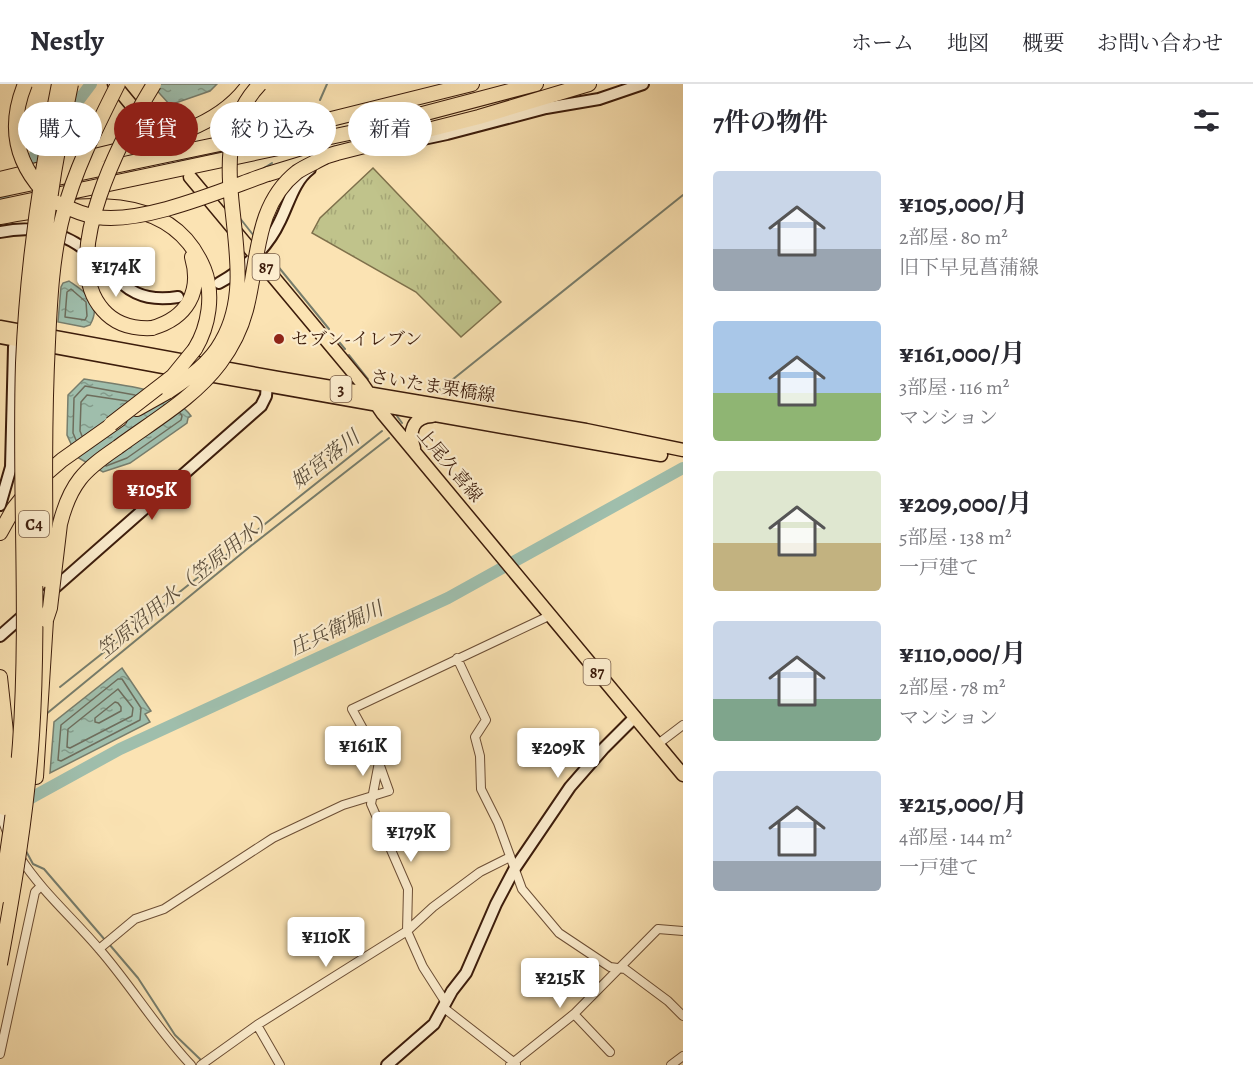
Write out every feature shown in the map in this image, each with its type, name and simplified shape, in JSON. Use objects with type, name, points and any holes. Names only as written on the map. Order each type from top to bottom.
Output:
[{"type":"highway","points":[[25,84],[15,122],[20,157],[31,177],[46,194],[69,208],[88,216],[126,217],[159,211],[325,157],[558,95],[589,84]]},
{"type":"highway","name":"C4","points":[[0,896],[8,849],[20,741],[23,627],[22,424],[26,304],[38,205],[59,84]]},
{"type":"highway","name":"C4","points":[[0,964],[21,839],[32,734],[35,578],[34,426],[38,309],[43,247],[71,84]]},
{"type":"highway","points":[[0,964],[9,946],[18,901],[35,788],[41,721],[46,620],[45,431],[49,327],[55,253],[63,215],[78,171],[116,84]]},
{"type":"highway","points":[[154,84],[127,132],[109,173],[90,231],[86,259],[87,272],[92,294],[105,313],[132,328],[152,328],[179,315],[191,299],[195,269],[191,252],[178,232]]},
{"type":"highway","points":[[0,179],[144,144],[187,130],[209,120],[228,107],[249,84]]},
{"type":"highway","points":[[111,424],[189,378],[215,351],[228,330],[236,304],[239,277],[238,246],[230,182],[230,152],[242,110],[260,84]]},
{"type":"highway","points":[[0,190],[291,129],[472,84]]},
{"type":"highway","points":[[0,207],[354,132],[536,84]]},
{"type":"highway","points":[[46,620],[50,608],[60,524],[63,511],[74,488],[89,469],[180,402],[221,362],[235,339],[245,312],[257,246],[270,206],[280,189],[291,178],[325,157]]},
{"type":"highway","points":[[0,217],[54,208],[113,206],[139,210],[155,217],[185,238],[195,251],[205,272],[209,295],[207,320],[195,349],[173,376],[40,478],[14,508],[0,533]]},
{"type":"highway","points":[[0,677],[7,763],[0,861]]},
{"type":"main road","points":[[116,84],[130,102]]},
{"type":"main road","name":"上尾久喜線","points":[[190,177],[345,362],[415,452],[683,776]]},
{"type":"main road","name":"さいたま栗橋線","points":[[0,327],[17,335],[267,384],[586,430],[683,450]]},
{"type":"main road","name":"さいたま栗橋線","points":[[0,337],[17,335],[322,385],[442,416],[683,458]]},
{"type":"main road","points":[[322,385],[341,379],[345,362]]},
{"type":"main road","points":[[415,452],[411,436],[415,423],[427,416],[442,416]]},
{"type":"street","points":[[219,283],[257,256],[278,226],[301,178],[311,167],[327,159],[447,134],[546,108],[599,99],[643,84]]},
{"type":"street","points":[[4,231],[38,230],[65,238],[83,248],[132,292],[158,299],[177,297]]},
{"type":"street","points":[[0,505],[11,467],[17,335]]},
{"type":"street","points":[[0,636],[261,406],[265,400],[267,384]]},
{"type":"street","points":[[99,949],[135,919],[164,909],[273,837],[343,805],[389,791],[379,762],[352,709],[551,615]]},
{"type":"street","points":[[457,658],[486,720],[475,737],[480,756],[481,789],[498,823],[522,889],[559,933],[610,967],[625,969],[668,1000],[683,1016]]},
{"type":"street","points":[[387,1065],[425,1034],[445,1006],[466,973],[496,904],[515,868],[570,787],[635,717]]},
{"type":"street","points":[[658,744],[683,725]]},
{"type":"street","points":[[379,762],[371,804],[408,889],[407,931],[423,967],[445,1006],[513,1064],[574,1014],[658,929],[683,931]]},
{"type":"street","points":[[1,817],[20,858],[40,886],[99,949],[174,1047],[191,1065]]},
{"type":"street","points":[[201,1065],[258,1025],[407,931],[433,907],[480,872],[510,857]]},
{"type":"street","points":[[0,1054],[35,892],[40,886]]},
{"type":"street","points":[[574,1014],[610,1052]]},
{"type":"street","points":[[258,1025],[280,1065]]},
{"type":"street","points":[[671,1065],[683,1056]]},
{"type":"green space","points":[[373,168],[501,302],[461,337],[416,292],[312,233],[320,218]]},
{"type":"water","points":[[151,84],[217,84],[210,91],[179,102],[167,102]]},
{"type":"water","points":[[69,281],[86,294],[93,304],[93,317],[90,325],[84,327],[58,322],[61,287],[63,283]]},
{"type":"water","points":[[84,379],[157,393],[182,406],[191,416],[187,423],[130,463],[103,472],[77,457],[67,435],[68,395]]},
{"type":"water","points":[[122,668],[151,711],[145,714],[150,722],[50,773],[54,722]]},
{"type":"waterway","points":[[77,102],[91,84]]},
{"type":"waterway","name":"笠原沼用水（笠原用水）","points":[[320,100],[327,84]]},
{"type":"waterway","points":[[0,199],[35,156]]},
{"type":"waterway","name":"笠原沼用水（笠原用水）","points":[[264,168],[272,163]]},
{"type":"waterway","name":"姫宮落川","points":[[437,392],[683,195]]},
{"type":"waterway","name":"笠原沼用水（笠原用水）","points":[[239,217],[254,236]]},
{"type":"waterway","name":"笠原沼用水（笠原用水）","points":[[272,259],[329,329]]},
{"type":"waterway","name":"笠原沼用水（笠原用水）","points":[[334,336],[345,349]]},
{"type":"waterway","name":"笠原沼用水（笠原用水）","points":[[349,355],[368,379]]},
{"type":"waterway","name":"笠原沼用水（笠原用水）","points":[[397,416],[402,423]]},
{"type":"waterway","name":"姫宮落川","points":[[60,687],[382,431]]},
{"type":"waterway","name":"笠原沼用水（笠原用水）","points":[[45,715],[252,545],[389,438]]},
{"type":"waterway","name":"庄兵衛堀川","points":[[20,804],[120,749],[448,598],[683,468]]},
{"type":"waterway","name":"笠原沼用水（笠原用水）","points":[[26,851],[33,864],[44,869],[105,940]]},
{"type":"waterway","name":"笠原沼用水（笠原用水）","points":[[109,944],[138,978],[175,1035],[202,1061]]},
{"type":"place","name":"セブン-イレブン","points":[[279,339]]}]
